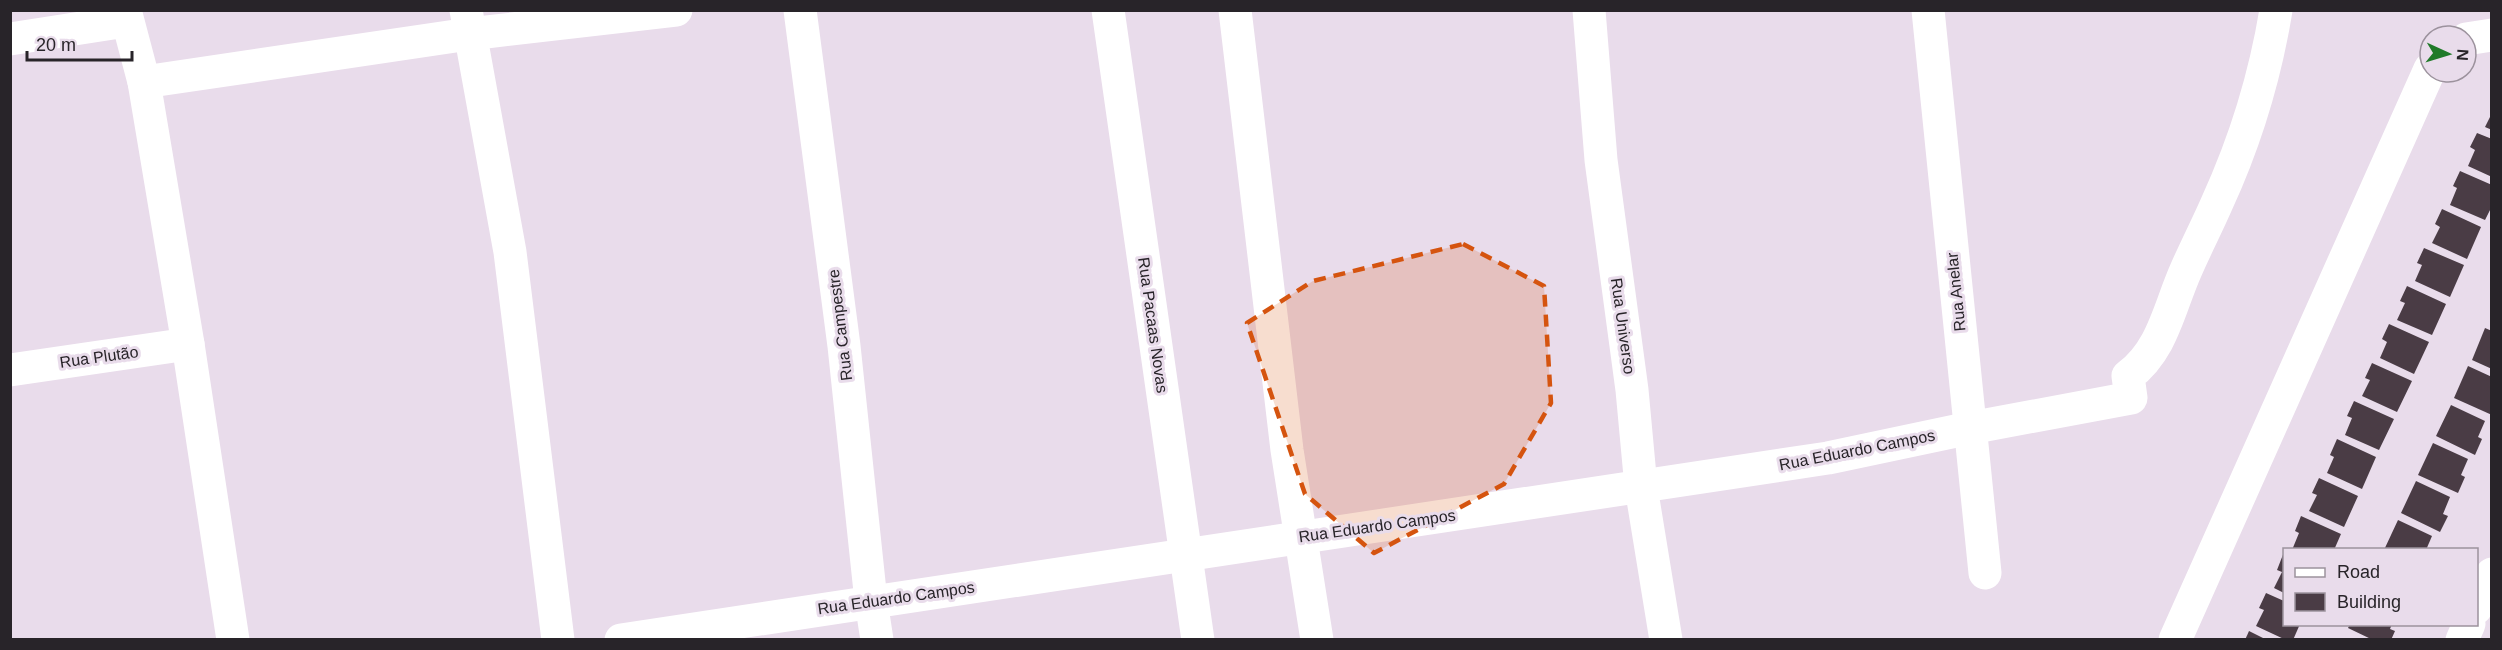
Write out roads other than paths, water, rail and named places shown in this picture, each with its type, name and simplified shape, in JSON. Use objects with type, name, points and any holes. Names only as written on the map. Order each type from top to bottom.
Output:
[{"type":"street","points":[[144,82],[467,22],[676,10]]},
{"type":"street","name":"Rua Campestre","points":[[800,10],[843,346],[877,639]]},
{"type":"street","name":"Rua Pacaas Novas","points":[[1108,10],[1198,639]]},
{"type":"street","points":[[1235,10],[1287,450],[1317,639]]},
{"type":"street","name":"Rua Universo","points":[[1589,10],[1601,160],[1632,390],[1641,487],[1666,639]]},
{"type":"street","name":"Rua Anelar","points":[[1928,10],[1985,573]]},
{"type":"street","name":"Rua Eduardo Campos","points":[[621,639],[1828,458],[1970,428],[2131,398],[2128,376],[2141,366],[2163,331],[2185,272],[2218,201],[2246,129],[2263,77],[2276,10]]},
{"type":"street","points":[[10,39],[126,16],[144,82],[188,344],[233,639]]},
{"type":"street","points":[[467,22],[510,252],[558,639]]},
{"type":"street","points":[[2175,639],[2423,84]]},
{"type":"street","name":"Rua Plutão","points":[[10,369],[188,344]]},
{"type":"street","points":[[2478,604],[2492,574]]}]
